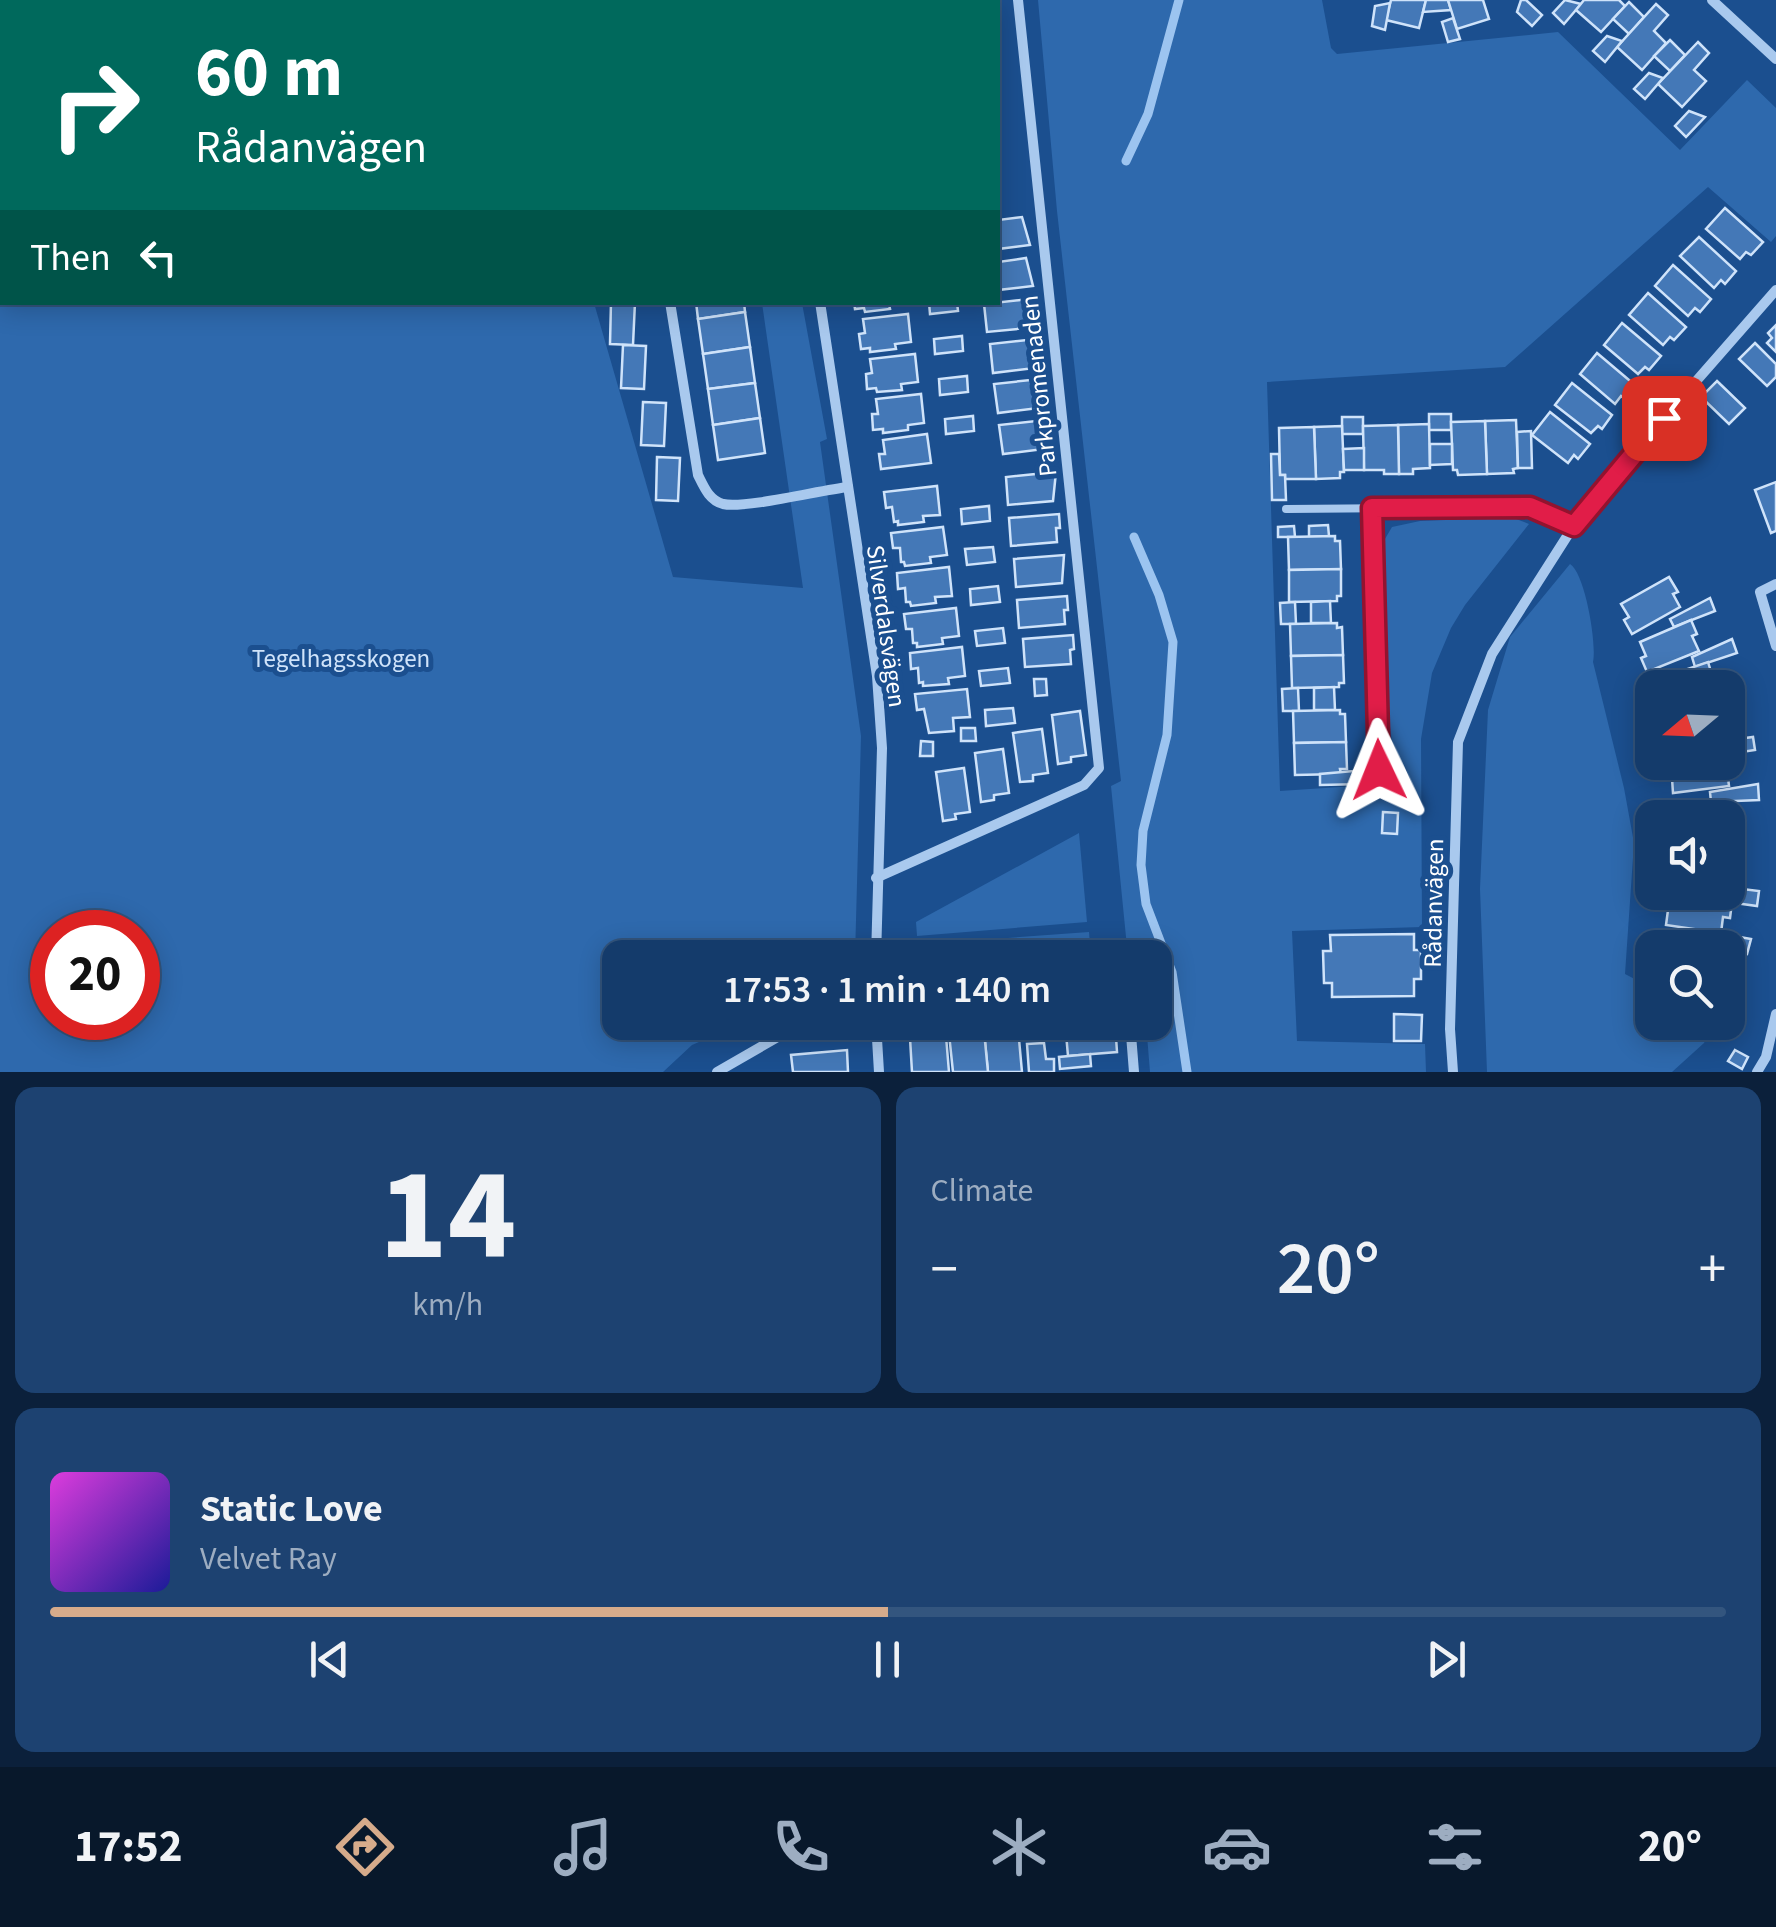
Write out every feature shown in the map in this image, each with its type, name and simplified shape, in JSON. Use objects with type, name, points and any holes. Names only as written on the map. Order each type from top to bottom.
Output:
[{"type":"street","name":"Parkpromenaden","points":[[876,878],[1084,785],[1099,768],[1018,0]]},
{"type":"street","points":[[1712,0],[1776,60]]},
{"type":"street","name":"Rådanvägen","points":[[1453,1072],[1450,1029],[1458,742],[1492,654],[1585,508],[1776,290]]},
{"type":"street","points":[[670,305],[698,476],[709,496],[723,504],[751,504],[848,486]]},
{"type":"street","name":"Silverdalsvägen","points":[[820,305],[877,676],[882,748],[876,940]]},
{"type":"street","points":[[1776,584],[1760,592],[1776,646]]},
{"type":"street","points":[[1757,1072],[1771,1059],[1776,1014]]},
{"type":"street","points":[[717,1072],[773,1040]]},
{"type":"street","points":[[877,1040],[879,1072]]},
{"type":"street","points":[[1131,1040],[1134,1072]]},
{"type":"lane","points":[[1286,509],[1530,507],[1574,526]]},
{"type":"lane","points":[[1372,508],[1379,770]]},
{"type":"green space","points":[[1038,0],[1322,0],[1331,48],[1337,54],[1558,32],[1680,150],[1747,80],[1776,108],[1776,236],[1771,242],[1708,187],[1505,367],[1267,382],[1280,791],[1400,783],[1386,695],[1381,604],[1382,544],[1392,527],[1420,521],[1511,517],[1529,524],[1465,605],[1432,673],[1421,739],[1422,927],[1292,931],[1297,1041],[1425,1044],[1426,1072],[1150,1072],[1147,1040],[1172,1040],[1172,940],[1126,940],[1111,786],[1121,781],[1057,211]]},
{"type":"green space","name":"Tegelhagsskogen","points":[[0,305],[595,305],[673,577],[803,588],[762,305],[802,305],[827,439],[820,442],[861,736],[855,940],[602,940],[602,1040],[704,1040],[692,1045],[663,1072],[0,1072]]},
{"type":"green space","points":[[1570,564],[1589,610],[1593,662],[1634,843],[1625,974],[1635,979],[1635,1040],[1706,1040],[1672,1072],[1487,1072],[1480,889],[1488,710],[1510,637]]},
{"type":"green space","points":[[1079,833],[1087,922],[917,936],[916,922]]},
{"type":"green space","points":[[1089,932],[1090,940],[979,940]]},
{"type":"building","points":[[1391,0],[1426,0],[1419,28],[1386,20]]},
{"type":"building","points":[[1426,0],[1448,0],[1451,10],[1423,12]]},
{"type":"building","points":[[1448,0],[1483,0],[1489,19],[1457,29]]},
{"type":"building","points":[[1521,0],[1542,15],[1532,26],[1517,12]]},
{"type":"building","points":[[1565,0],[1581,4],[1564,24],[1553,13]]},
{"type":"building","points":[[1584,0],[1619,0],[1625,6],[1601,32],[1576,10]]},
{"type":"building","points":[[1629,2],[1644,17],[1629,34],[1613,19]]},
{"type":"building","points":[[1390,3],[1385,30],[1372,26],[1375,6]]},
{"type":"building","points":[[1656,4],[1668,15],[1654,31],[1666,43],[1642,70],[1617,47]]},
{"type":"building","points":[[1453,18],[1460,39],[1448,42],[1442,22]]},
{"type":"building","points":[[1607,36],[1622,41],[1605,62],[1593,51]]},
{"type":"building","points":[[1670,40],[1685,55],[1670,71],[1654,56]]},
{"type":"building","points":[[1698,42],[1709,53],[1694,70],[1706,81],[1682,107],[1658,84]]},
{"type":"building","points":[[1649,73],[1663,78],[1645,99],[1634,89]]},
{"type":"building","points":[[1689,111],[1705,117],[1686,137],[1675,126]]},
{"type":"building","points":[[1725,208],[1763,242],[1751,255],[1746,252],[1740,259],[1706,229]]},
{"type":"building","points":[[1022,217],[1030,245],[1000,249],[1000,220]]},
{"type":"building","points":[[1699,237],[1736,271],[1725,284],[1721,280],[1714,288],[1680,256]]},
{"type":"building","points":[[1026,258],[1033,286],[1000,290],[1000,262]]},
{"type":"building","points":[[1673,265],[1711,299],[1700,312],[1695,308],[1688,316],[1655,286]]},
{"type":"building","points":[[1648,293],[1686,327],[1663,345],[1629,315]]},
{"type":"building","points":[[1030,299],[1037,327],[987,332],[984,305]]},
{"type":"building","points":[[611,305],[635,305],[633,345],[610,344]]},
{"type":"building","points":[[696,305],[744,305],[745,312],[698,319]]},
{"type":"building","points":[[854,305],[889,305],[890,309],[865,312],[864,308],[855,309]]},
{"type":"building","points":[[929,305],[957,305],[958,311],[930,314]]},
{"type":"building","points":[[745,312],[750,347],[703,354],[698,319]]},
{"type":"building","points":[[908,314],[911,342],[895,344],[896,349],[861,349],[863,319]]},
{"type":"building","points":[[1622,323],[1661,356],[1649,370],[1645,367],[1638,374],[1604,345]]},
{"type":"building","points":[[1776,325],[1776,352],[1767,343],[1772,338],[1768,333]]},
{"type":"building","points":[[962,336],[963,351],[935,354],[934,339]]},
{"type":"building","points":[[1036,339],[1043,367],[993,373],[990,344]]},
{"type":"building","points":[[1755,343],[1776,364],[1776,377],[1767,386],[1739,359]]},
{"type":"building","points":[[623,345],[646,346],[644,389],[621,388]]},
{"type":"building","points":[[750,347],[755,383],[708,389],[703,354]]},
{"type":"building","points":[[1597,353],[1636,386],[1615,404],[1580,374]]},
{"type":"building","points":[[915,354],[918,382],[901,384],[902,390],[867,389],[866,374],[872,373],[870,359]]},
{"type":"building","points":[[967,376],[968,392],[940,395],[939,379]]},
{"type":"building","points":[[1040,379],[1047,407],[998,413],[994,384]]},
{"type":"building","points":[[1717,381],[1745,408],[1729,424],[1701,397]]},
{"type":"building","points":[[755,383],[760,418],[713,425],[708,389]]},
{"type":"building","points":[[1572,383],[1612,415],[1602,429],[1598,426],[1591,433],[1555,405]]},
{"type":"building","points":[[921,394],[924,423],[908,425],[908,430],[873,430],[872,414],[878,414],[876,399]]},
{"type":"building","points":[[643,402],[666,403],[664,446],[641,445]]},
{"type":"building","points":[[1550,412],[1590,444],[1578,459],[1574,455],[1568,463],[1532,435]]},
{"type":"building","points":[[1429,414],[1451,414],[1451,430],[1429,430]]},
{"type":"building","points":[[973,416],[974,431],[946,434],[945,419]]},
{"type":"building","points":[[1342,417],[1363,417],[1363,434],[1342,434]]},
{"type":"building","points":[[760,418],[765,453],[718,460],[713,425]]},
{"type":"building","points":[[1045,420],[1052,448],[1003,454],[999,425]]},
{"type":"building","points":[[1516,420],[1518,468],[1513,469],[1514,473],[1487,474],[1485,421]]},
{"type":"building","points":[[1485,421],[1487,474],[1458,475],[1453,470],[1451,422]]},
{"type":"building","points":[[1429,424],[1430,468],[1399,474],[1398,425]]},
{"type":"building","points":[[1398,425],[1399,474],[1364,470],[1363,426]]},
{"type":"building","points":[[1342,426],[1344,472],[1340,472],[1340,478],[1316,479],[1314,427]]},
{"type":"building","points":[[1314,427],[1316,479],[1285,479],[1285,475],[1280,475],[1279,428]]},
{"type":"building","points":[[1531,431],[1532,468],[1518,468],[1517,432]]},
{"type":"building","points":[[927,434],[931,463],[881,469],[879,454],[885,454],[883,440]]},
{"type":"building","points":[[1430,444],[1452,444],[1452,464],[1430,465]]},
{"type":"building","points":[[1364,448],[1364,470],[1344,470],[1343,449]]},
{"type":"building","points":[[1271,454],[1279,454],[1286,500],[1272,500]]},
{"type":"building","points":[[657,457],[680,458],[678,501],[656,500]]},
{"type":"building","points":[[1056,472],[1053,501],[1008,505],[1006,477]]},
{"type":"building","points":[[1776,482],[1776,531],[1771,533],[1755,490]]},
{"type":"building","points":[[937,486],[940,515],[923,516],[924,522],[894,522],[892,507],[886,508],[884,492]]},
{"type":"building","points":[[989,506],[990,521],[962,524],[961,509]]},
{"type":"building","points":[[1059,514],[1057,542],[1011,546],[1009,518]]},
{"type":"building","points":[[1328,525],[1329,536],[1309,537],[1309,526]]},
{"type":"building","points":[[1294,526],[1295,537],[1278,537],[1278,527]]},
{"type":"building","points":[[943,527],[947,555],[930,557],[931,563],[905,566],[901,562],[900,548],[893,548],[891,533]]},
{"type":"building","points":[[1335,536],[1335,541],[1340,541],[1341,569],[1289,570],[1288,537]]},
{"type":"building","points":[[993,547],[995,562],[967,565],[965,549]]},
{"type":"building","points":[[1064,555],[1062,583],[1016,587],[1014,559]]},
{"type":"building","points":[[949,567],[952,596],[935,597],[936,603],[911,606],[906,602],[905,588],[898,589],[897,573]]},
{"type":"building","points":[[1341,569],[1341,596],[1337,596],[1337,601],[1289,602],[1289,570]]},
{"type":"building","points":[[1669,577],[1678,592],[1673,594],[1680,607],[1632,634],[1624,620],[1629,617],[1621,604]]},
{"type":"building","points":[[998,586],[1000,602],[971,605],[970,589]]},
{"type":"building","points":[[1067,596],[1065,624],[1019,628],[1017,600]]},
{"type":"building","points":[[1710,598],[1715,611],[1674,627],[1670,619]]},
{"type":"building","points":[[1330,601],[1331,623],[1311,623],[1311,602]]},
{"type":"building","points":[[1295,602],[1296,624],[1281,624],[1280,603]]},
{"type":"building","points":[[956,608],[959,636],[942,638],[943,644],[917,647],[913,643],[912,629],[906,629],[904,614]]},
{"type":"building","points":[[1691,620],[1697,634],[1692,636],[1699,651],[1646,670],[1640,642]]},
{"type":"building","points":[[1337,623],[1337,628],[1342,627],[1343,655],[1291,656],[1290,624]]},
{"type":"building","points":[[1003,628],[1005,643],[977,646],[975,631]]},
{"type":"building","points":[[1073,635],[1071,664],[1025,667],[1023,639]]},
{"type":"building","points":[[1732,639],[1737,653],[1695,667],[1692,657]]},
{"type":"building","points":[[962,647],[965,676],[948,678],[949,684],[919,683],[918,668],[911,669],[910,653]]},
{"type":"building","points":[[1343,655],[1344,683],[1339,683],[1339,687],[1292,688],[1291,656]]},
{"type":"building","points":[[1708,662],[1710,670],[1684,670]]},
{"type":"building","points":[[1008,668],[1010,683],[981,686],[979,671]]},
{"type":"building","points":[[1034,679],[1046,679],[1047,695],[1035,696]]},
{"type":"building","points":[[1334,687],[1335,710],[1314,710],[1314,688]]},
{"type":"building","points":[[1298,688],[1299,711],[1283,711],[1282,689]]},
{"type":"building","points":[[967,689],[970,717],[953,718],[954,731],[929,733],[924,709],[917,710],[915,694]]},
{"type":"building","points":[[1013,708],[1015,723],[986,726],[985,710]]},
{"type":"building","points":[[1340,710],[1340,714],[1345,714],[1346,742],[1294,743],[1293,711]]},
{"type":"building","points":[[1080,711],[1086,755],[1058,764],[1052,715]]},
{"type":"building","points":[[961,728],[975,728],[976,741],[961,741]]},
{"type":"building","points":[[1042,729],[1048,773],[1033,775],[1033,781],[1020,782],[1013,733]]},
{"type":"building","points":[[1753,737],[1755,750],[1745,751],[1745,738]]},
{"type":"building","points":[[921,741],[933,742],[933,756],[920,756]]},
{"type":"building","points":[[1346,742],[1347,769],[1340,769],[1341,774],[1295,775],[1294,743]]},
{"type":"building","points":[[1003,749],[1009,793],[981,802],[975,753]]},
{"type":"building","points":[[964,768],[970,812],[943,821],[936,772]]},
{"type":"building","points":[[1365,770],[1365,784],[1320,785],[1320,774]]},
{"type":"building","points":[[1672,780],[1728,780],[1729,786],[1673,793]]},
{"type":"building","points":[[1758,784],[1759,800],[1711,800],[1710,792]]},
{"type":"building","points":[[1383,812],[1398,813],[1397,834],[1382,833]]},
{"type":"building","points":[[1745,889],[1759,891],[1757,906],[1745,904]]},
{"type":"building","points":[[1668,910],[1731,910],[1730,918],[1723,917],[1721,930],[1700,930],[1666,925]]},
{"type":"building","points":[[1414,934],[1414,950],[1421,950],[1421,979],[1414,979],[1414,996],[1332,997],[1332,983],[1324,983],[1323,951],[1331,951],[1330,935]]},
{"type":"building","points":[[1745,938],[1751,939],[1745,954]]},
{"type":"building","points":[[1394,1014],[1422,1015],[1421,1041],[1394,1041]]},
{"type":"building","points":[[910,1040],[946,1040],[949,1072],[912,1072]]},
{"type":"building","points":[[950,1040],[985,1040],[988,1072],[953,1072]]},
{"type":"building","points":[[985,1040],[1019,1040],[1022,1072],[988,1072]]},
{"type":"building","points":[[1067,1040],[1116,1040],[1117,1052],[1068,1056]]},
{"type":"building","points":[[1044,1043],[1046,1059],[1054,1059],[1054,1072],[1029,1072],[1027,1044]]},
{"type":"building","points":[[847,1050],[848,1072],[793,1072],[791,1055]]},
{"type":"building","points":[[1735,1050],[1748,1057],[1742,1069],[1728,1061]]},
{"type":"building","points":[[1090,1054],[1091,1066],[1060,1069],[1059,1057]]},
{"type":"waterway","points":[[1126,161],[1148,114],[1179,0]]},
{"type":"waterway","points":[[1134,537],[1159,595],[1173,642],[1167,735],[1143,831],[1141,865],[1146,904],[1172,972],[1187,1072]]},
{"type":"route","points":[[1379,770],[1372,508],[1530,507],[1574,526],[1585,508],[1664,418]]}]
